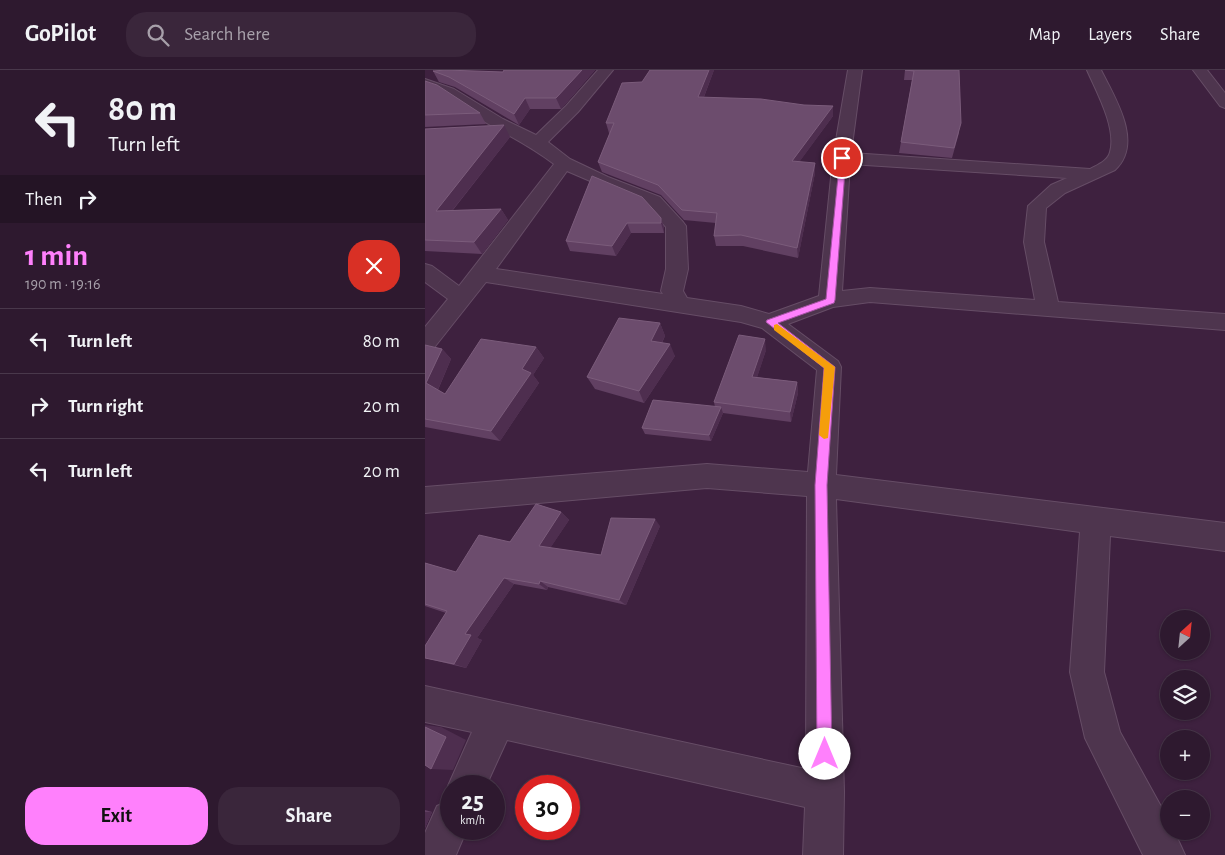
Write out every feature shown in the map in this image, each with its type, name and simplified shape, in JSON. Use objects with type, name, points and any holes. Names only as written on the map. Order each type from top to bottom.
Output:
[{"type":"street","points":[[538,143],[607,70]]},
{"type":"street","points":[[830,300],[842,158],[855,70]]},
{"type":"street","points":[[1048,308],[1034,242],[1037,206],[1058,189],[1092,174],[1115,160],[1120,144],[1112,109],[1094,70]]},
{"type":"street","points":[[1203,71],[1225,103]]},
{"type":"street","points":[[425,83],[449,92],[538,143],[564,163],[602,181],[653,201],[676,226],[677,269],[672,290],[681,306]]},
{"type":"street","points":[[483,131],[513,130]]},
{"type":"street","points":[[842,158],[1092,174]]},
{"type":"street","points":[[425,343],[481,274],[564,163]]},
{"type":"street","points":[[425,271],[461,298]]},
{"type":"street","points":[[481,274],[741,314],[771,322],[829,367],[821,485],[824,585],[825,792],[823,855]]},
{"type":"street","points":[[771,322],[830,300],[870,295],[1225,322]]},
{"type":"street","points":[[425,500],[707,476],[821,485],[1225,537]]},
{"type":"street","points":[[1096,521],[1087,672],[1103,738],[1165,855]]},
{"type":"street","points":[[425,704],[825,792]]},
{"type":"street","points":[[472,775],[497,720]]},
{"type":"street","points":[[436,855],[442,840]]},
{"type":"building","points":[[504,70],[582,70],[556,98],[525,98],[514,114],[449,77],[433,71],[503,72]]},
{"type":"building","points":[[650,70],[709,70],[698,97],[761,99],[804,105],[833,106],[792,161],[815,163],[797,248],[741,235],[714,236],[717,213],[682,210],[658,185],[598,162],[614,123],[606,123],[622,83],[642,82]]},
{"type":"building","points":[[905,70],[959,70],[961,123],[954,148],[901,142],[914,71]]},
{"type":"building","points":[[425,81],[437,85],[480,113],[425,115]]},
{"type":"building","points":[[504,125],[436,211],[501,209],[474,242],[425,240],[425,129]]},
{"type":"building","points":[[592,176],[642,197],[661,218],[661,223],[627,223],[612,246],[566,241]]},
{"type":"building","points":[[619,318],[660,323],[651,341],[670,344],[639,391],[587,377]]},
{"type":"building","points":[[739,335],[765,339],[752,377],[797,382],[790,412],[714,402]]},
{"type":"building","points":[[481,339],[536,347],[522,369],[531,373],[491,431],[425,419],[425,345],[442,349],[426,383],[445,394]]},
{"type":"building","points":[[653,400],[721,407],[709,435],[642,428]]},
{"type":"building","points":[[536,504],[561,512],[539,546],[601,555],[611,518],[655,519],[619,600],[540,581],[539,584],[504,578],[465,634],[471,635],[454,664],[425,658],[425,646],[447,611],[425,604],[425,563],[456,572],[479,535],[510,542]]},
{"type":"building","points":[[425,727],[446,737],[431,769],[425,765]]},
{"type":"slow traffic","points":[[777,327],[829,367],[824,435]]},
{"type":"route","points":[[825,754],[824,585],[821,485],[829,367],[771,322],[830,300],[842,158]]}]
